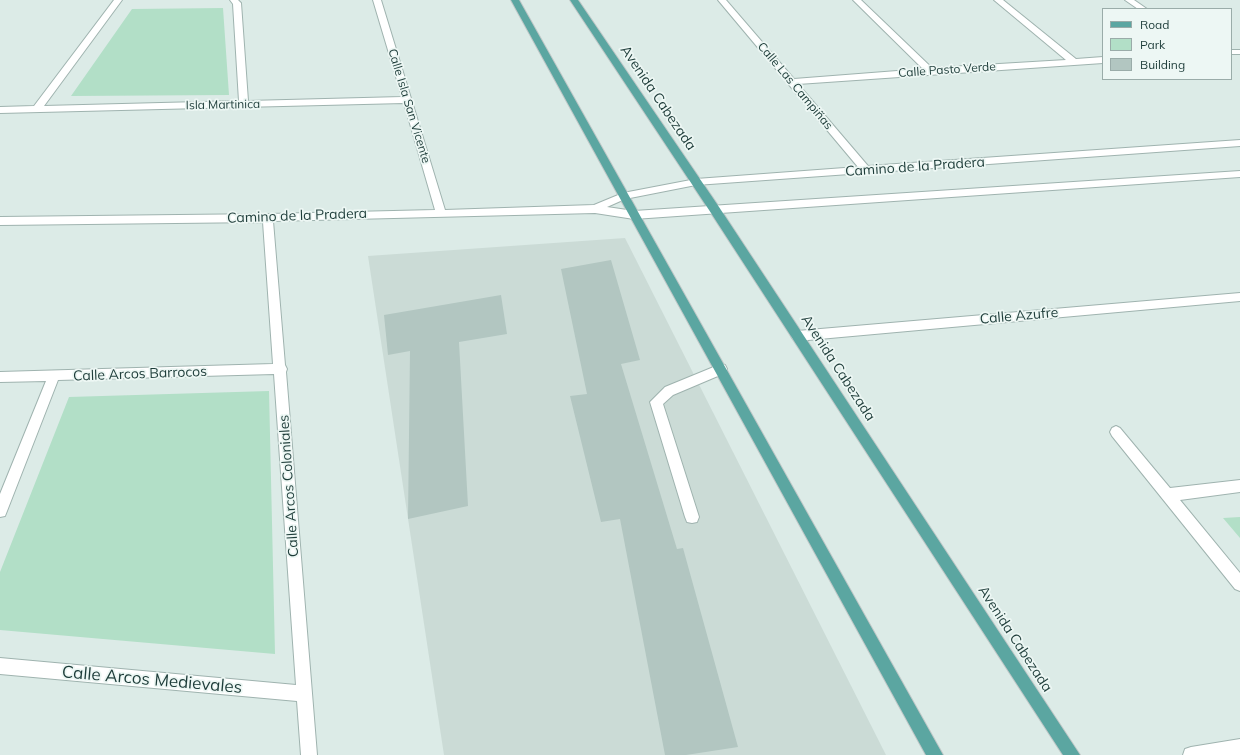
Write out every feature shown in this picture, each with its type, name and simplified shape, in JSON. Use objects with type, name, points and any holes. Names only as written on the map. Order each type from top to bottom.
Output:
[{"type":"main road","points":[[515,0],[935,755]]},
{"type":"main road","name":"Avenida Cabezada","points":[[574,0],[715,210],[1072,755]]},
{"type":"street","points":[[38,109],[118,0]]},
{"type":"street","points":[[234,0],[237,3],[244,105]]},
{"type":"street","name":"Calle Isla San Vicente","points":[[377,0],[441,212]]},
{"type":"street","name":"Calle Las Campiñas","points":[[722,0],[867,171]]},
{"type":"street","points":[[858,0],[930,71]]},
{"type":"street","points":[[998,0],[1074,62]]},
{"type":"street","points":[[1129,0],[1141,8]]},
{"type":"street","name":"Calle Pasto Verde","points":[[792,82],[930,71],[1102,60]]},
{"type":"street","name":"Isla Martinica","points":[[0,110],[408,100]]},
{"type":"street","name":"Camino de la Pradera","points":[[594,208],[623,196],[696,182],[867,171],[1240,143]]},
{"type":"street","name":"Camino de la Pradera","points":[[0,221],[268,218],[594,208],[634,215],[1240,174]]},
{"type":"street","name":"Calle Arcos Coloniales","points":[[268,218],[281,369],[308,755]]},
{"type":"street","name":"Calle Azufre","points":[[797,336],[1240,297]]},
{"type":"street","name":"Calle Arcos Barrocos","points":[[0,377],[281,369]]},
{"type":"street","points":[[692,517],[656,402],[669,391],[721,369]]},
{"type":"street","points":[[0,510],[54,376]]},
{"type":"street","points":[[1116,432],[1240,584]]},
{"type":"street","points":[[1168,495],[1240,486]]},
{"type":"street","name":"Calle Arcos Medievales","points":[[0,666],[304,694]]},
{"type":"street","points":[[1191,755],[1240,747]]},
{"type":"shaded area","points":[[625,238],[886,755],[444,755],[368,256]]},
{"type":"green space","points":[[223,8],[229,95],[71,96],[132,9]]},
{"type":"green space","points":[[269,391],[275,654],[0,630],[0,572],[69,397]]},
{"type":"green space","points":[[1240,517],[1240,538],[1223,518]]},
{"type":"building","points":[[611,260],[640,360],[621,364],[677,549],[683,548],[738,747],[686,755],[665,755],[620,519],[601,522],[570,396],[587,394],[561,269]]},
{"type":"building","points":[[501,295],[507,334],[459,342],[468,506],[408,519],[410,351],[388,355],[384,315]]}]
